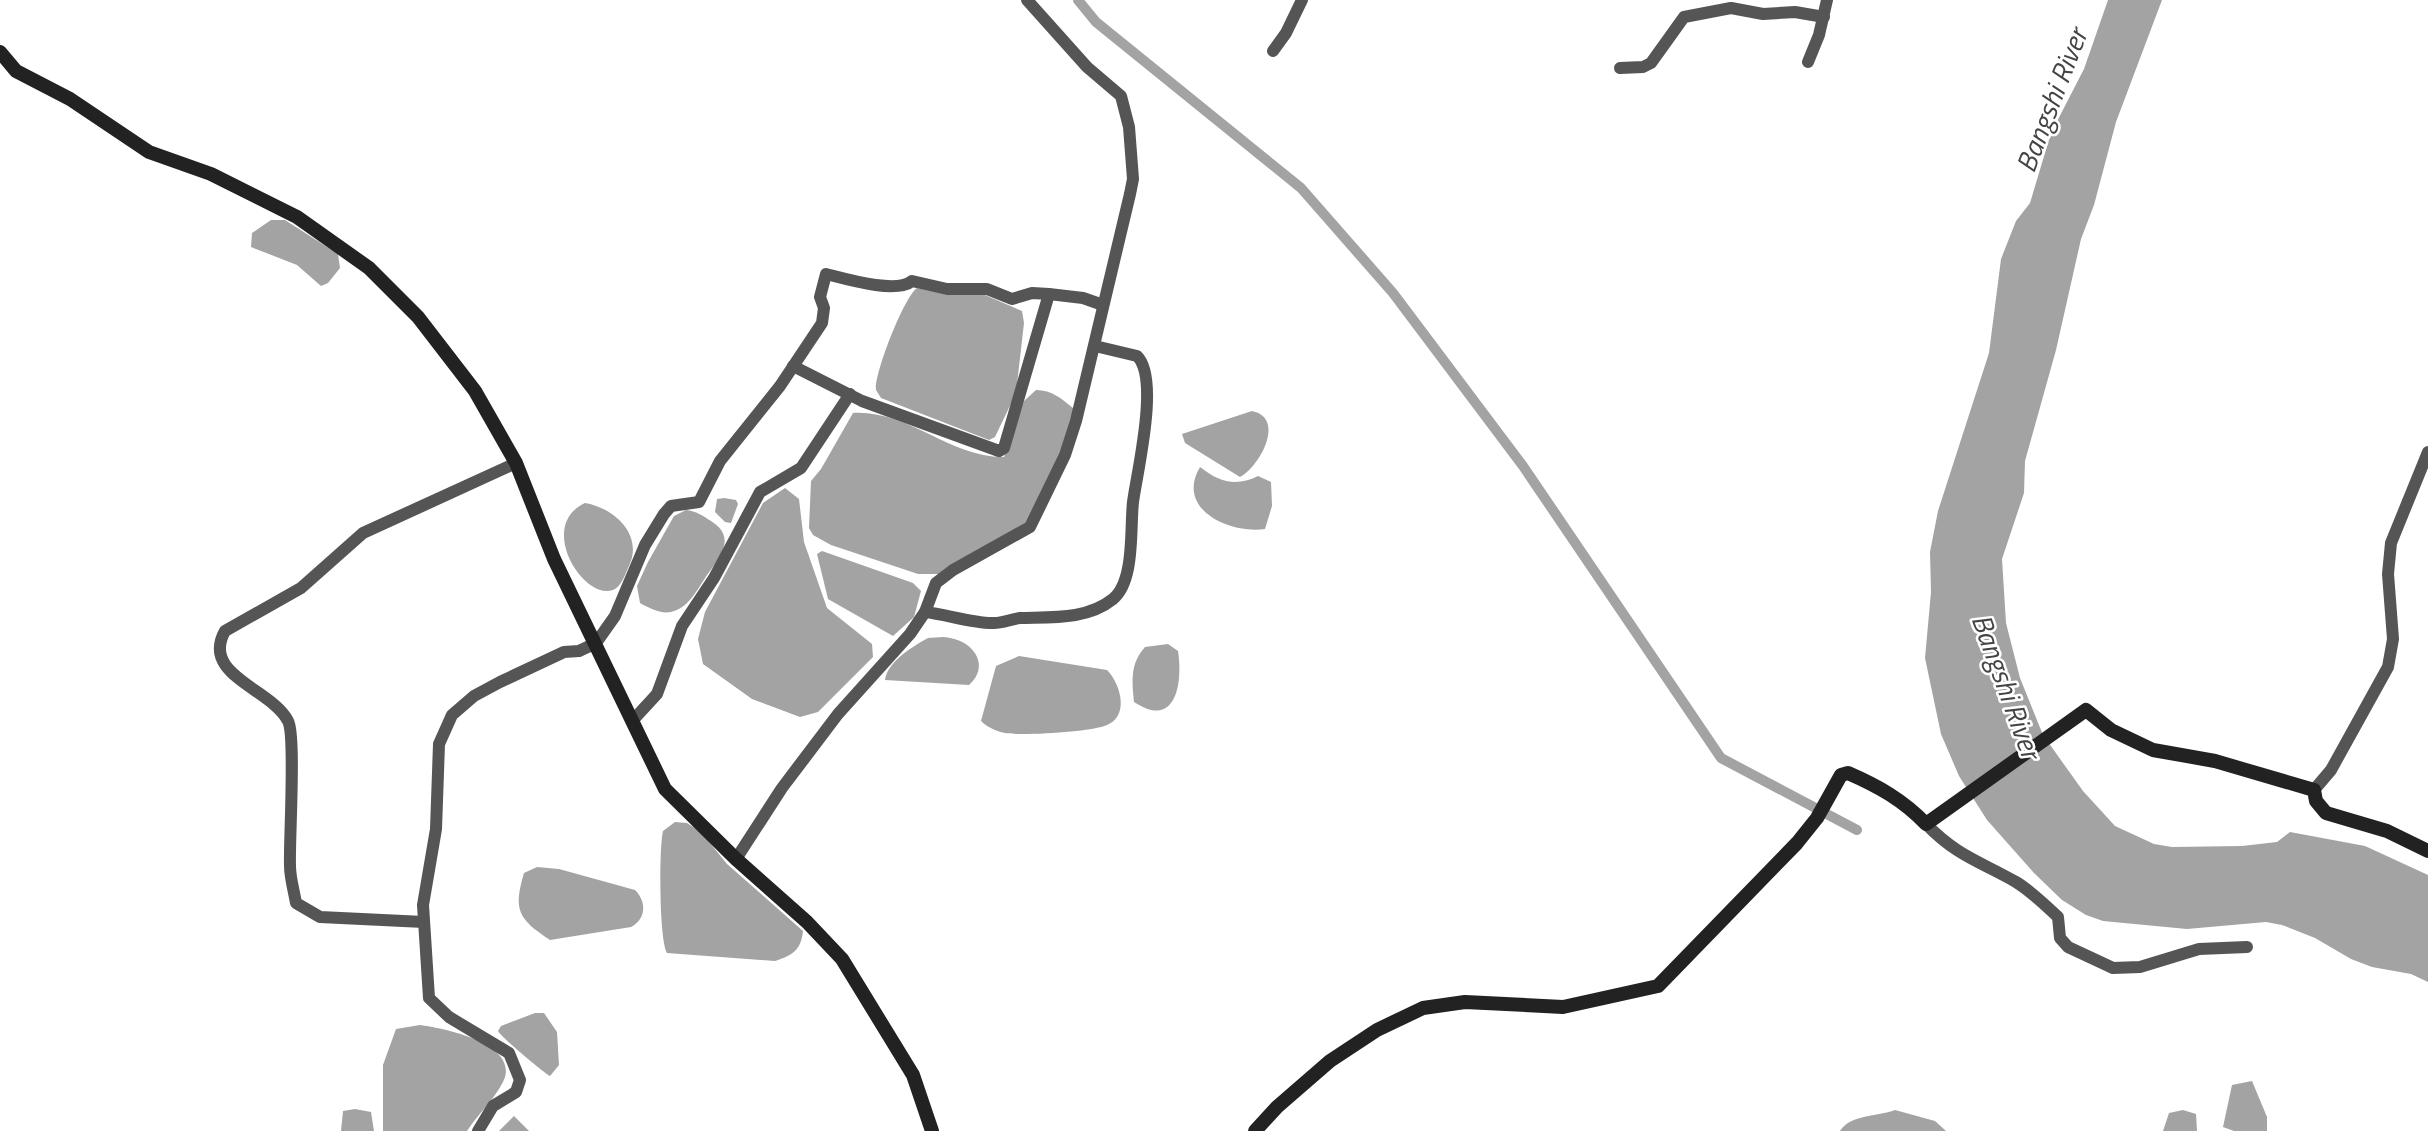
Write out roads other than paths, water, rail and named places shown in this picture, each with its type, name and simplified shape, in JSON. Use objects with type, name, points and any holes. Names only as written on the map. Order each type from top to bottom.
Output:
[{"type":"street","points":[[736,859],[782,788],[838,714],[887,662],[925,611],[936,583],[953,570],[1030,527],[1065,455],[1133,179],[1125,104],[1121,96],[1078,58],[1027,0]]},
{"type":"street","points":[[1273,51],[1291,24],[1302,0]]},
{"type":"street","points":[[1808,62],[1824,17],[1827,0]]},
{"type":"street","points":[[1620,68],[1643,67],[1651,63],[1684,17],[1692,15],[1731,8],[1763,14],[1796,12],[1824,17]]},
{"type":"street","points":[[0,52],[16,71],[70,99],[138,145],[211,174],[297,217],[369,268],[440,343],[475,391],[516,463],[554,559],[634,719],[665,789],[736,859],[807,922],[842,959],[907,1065],[932,1131]]},
{"type":"street","points":[[478,1131],[494,1106],[516,1092],[520,1080],[509,1053],[449,1017],[429,999],[423,905],[436,829],[439,744],[452,715],[474,696],[500,682],[564,652],[579,651],[596,643],[615,616],[646,545],[664,514],[671,506],[699,502],[720,461],[793,366],[822,323],[824,308],[820,297],[826,274],[887,286],[906,286],[912,281],[947,289],[987,289],[1012,299],[1032,293],[1049,294],[1083,298],[1104,305]]},
{"type":"street","points":[[793,366],[849,394],[999,452],[1004,448],[1049,294]]},
{"type":"street","points":[[925,611],[992,623],[1080,615],[1112,600],[1122,589],[1131,545],[1133,499],[1143,450],[1145,370],[1143,362],[1137,356],[1094,346]]},
{"type":"street","points":[[634,719],[657,694],[682,626],[714,578],[760,492],[801,468],[849,394]]},
{"type":"street","points":[[2428,452],[2391,543],[2388,574],[2393,639],[2388,667],[2331,769],[2314,790],[2316,801],[2326,813],[2387,831],[2428,851]]},
{"type":"street","points":[[424,922],[320,917],[296,903],[290,869],[291,729],[278,708],[225,668],[219,648],[220,639],[225,631],[301,588],[363,533],[516,463]]},
{"type":"street","points":[[1930,821],[2072,718],[2087,710],[2111,730],[2153,750],[2215,761],[2314,790]]},
{"type":"street","points":[[1255,1131],[1277,1107],[1329,1061],[1377,1030],[1423,1008],[1465,1002],[1563,1007],[1658,986],[1797,843],[1817,818],[1841,775],[1848,773],[1908,805],[1930,821],[1957,853],[2018,883],[2058,917],[2060,938],[2068,947],[2113,968],[2140,967],[2199,949],[2247,947]]},
{"type":"water","name":"Bangshi River","points":[[2108,0],[2162,0],[2116,122],[2094,205],[2081,239],[2056,350],[2025,461],[2024,493],[2002,559],[2006,623],[2020,678],[2043,735],[2083,791],[2115,826],[2154,844],[2172,847],[2242,846],[2277,842],[2290,832],[2365,846],[2428,875],[2428,982],[2411,974],[2372,967],[2351,959],[2315,938],[2282,925],[2266,922],[2187,929],[2103,921],[2086,915],[2062,900],[1987,820],[1959,776],[1941,734],[1925,658],[1931,592],[1930,552],[1938,511],[1989,353],[2001,259],[2016,221],[2030,203],[2051,133],[2084,69]]},
{"type":"water","points":[[271,220],[285,220],[338,254],[340,268],[328,283],[321,286],[297,265],[251,247],[252,233]]},
{"type":"water","points":[[917,288],[948,295],[985,295],[1022,311],[1024,323],[1016,393],[995,437],[989,440],[881,398],[876,390],[891,336],[905,305]]},
{"type":"water","points":[[1036,390],[1052,393],[1073,408],[1074,427],[1026,525],[939,574],[918,574],[831,545],[813,535],[809,528],[811,481],[821,469],[853,413],[893,419],[966,450],[1004,457],[1024,401]]},
{"type":"water","points":[[1252,411],[1262,415],[1268,432],[1262,453],[1240,477],[1185,443],[1182,434]]},
{"type":"water","points":[[1200,467],[1228,481],[1242,481],[1258,476],[1271,482],[1272,506],[1265,529],[1236,527],[1210,516],[1200,506],[1195,495],[1194,482]]},
{"type":"water","points":[[785,488],[799,499],[804,542],[827,608],[872,644],[873,657],[818,712],[800,717],[752,699],[703,664],[698,639],[705,612],[763,503]]},
{"type":"water","points":[[717,499],[736,500],[738,504],[731,523],[725,522],[715,512]]},
{"type":"water","points":[[585,503],[616,517],[630,535],[632,556],[622,580],[613,590],[601,590],[578,573],[565,544],[565,528],[571,514]]},
{"type":"water","points":[[686,510],[699,514],[719,528],[725,541],[723,548],[716,563],[687,603],[671,612],[651,609],[640,603],[637,586],[674,516]]},
{"type":"water","points":[[822,551],[913,583],[921,591],[914,617],[893,636],[828,599],[817,554]]},
{"type":"water","points":[[928,638],[959,640],[973,650],[979,663],[975,678],[969,685],[885,680],[896,661]]},
{"type":"water","points":[[1168,644],[1178,651],[1179,676],[1174,699],[1168,707],[1148,709],[1134,702],[1134,666],[1145,647]]},
{"type":"water","points":[[1019,656],[1107,670],[1119,690],[1119,714],[1107,725],[1072,731],[1013,734],[989,727],[981,721],[996,666]]},
{"type":"water","points":[[675,822],[687,823],[701,832],[727,864],[803,931],[795,951],[775,961],[667,953],[661,913],[662,841],[663,831]]},
{"type":"water","points":[[537,867],[559,869],[635,890],[643,905],[640,920],[631,927],[550,940],[531,926],[519,905],[524,873]]},
{"type":"water","points":[[535,1013],[544,1013],[557,1032],[559,1065],[550,1076],[498,1031],[501,1026]]},
{"type":"water","points":[[420,1025],[477,1040],[501,1057],[506,1069],[503,1082],[467,1131],[383,1131],[383,1065],[396,1029]]},
{"type":"water","points":[[2252,1081],[2267,1117],[2267,1131],[2234,1131],[2223,1127],[2232,1085]]},
{"type":"water","points":[[355,1109],[371,1112],[374,1131],[341,1131],[343,1111]]},
{"type":"water","points":[[1895,1110],[1935,1121],[1946,1131],[1840,1131],[1857,1119]]},
{"type":"water","points":[[2183,1110],[2196,1114],[2197,1131],[2163,1131],[2169,1113]]},
{"type":"water","points":[[514,1116],[529,1131],[499,1131]]},
{"type":"waterway","points":[[1078,0],[1096,22],[1301,188],[1393,293],[1523,466],[1721,758],[1857,830]]}]
